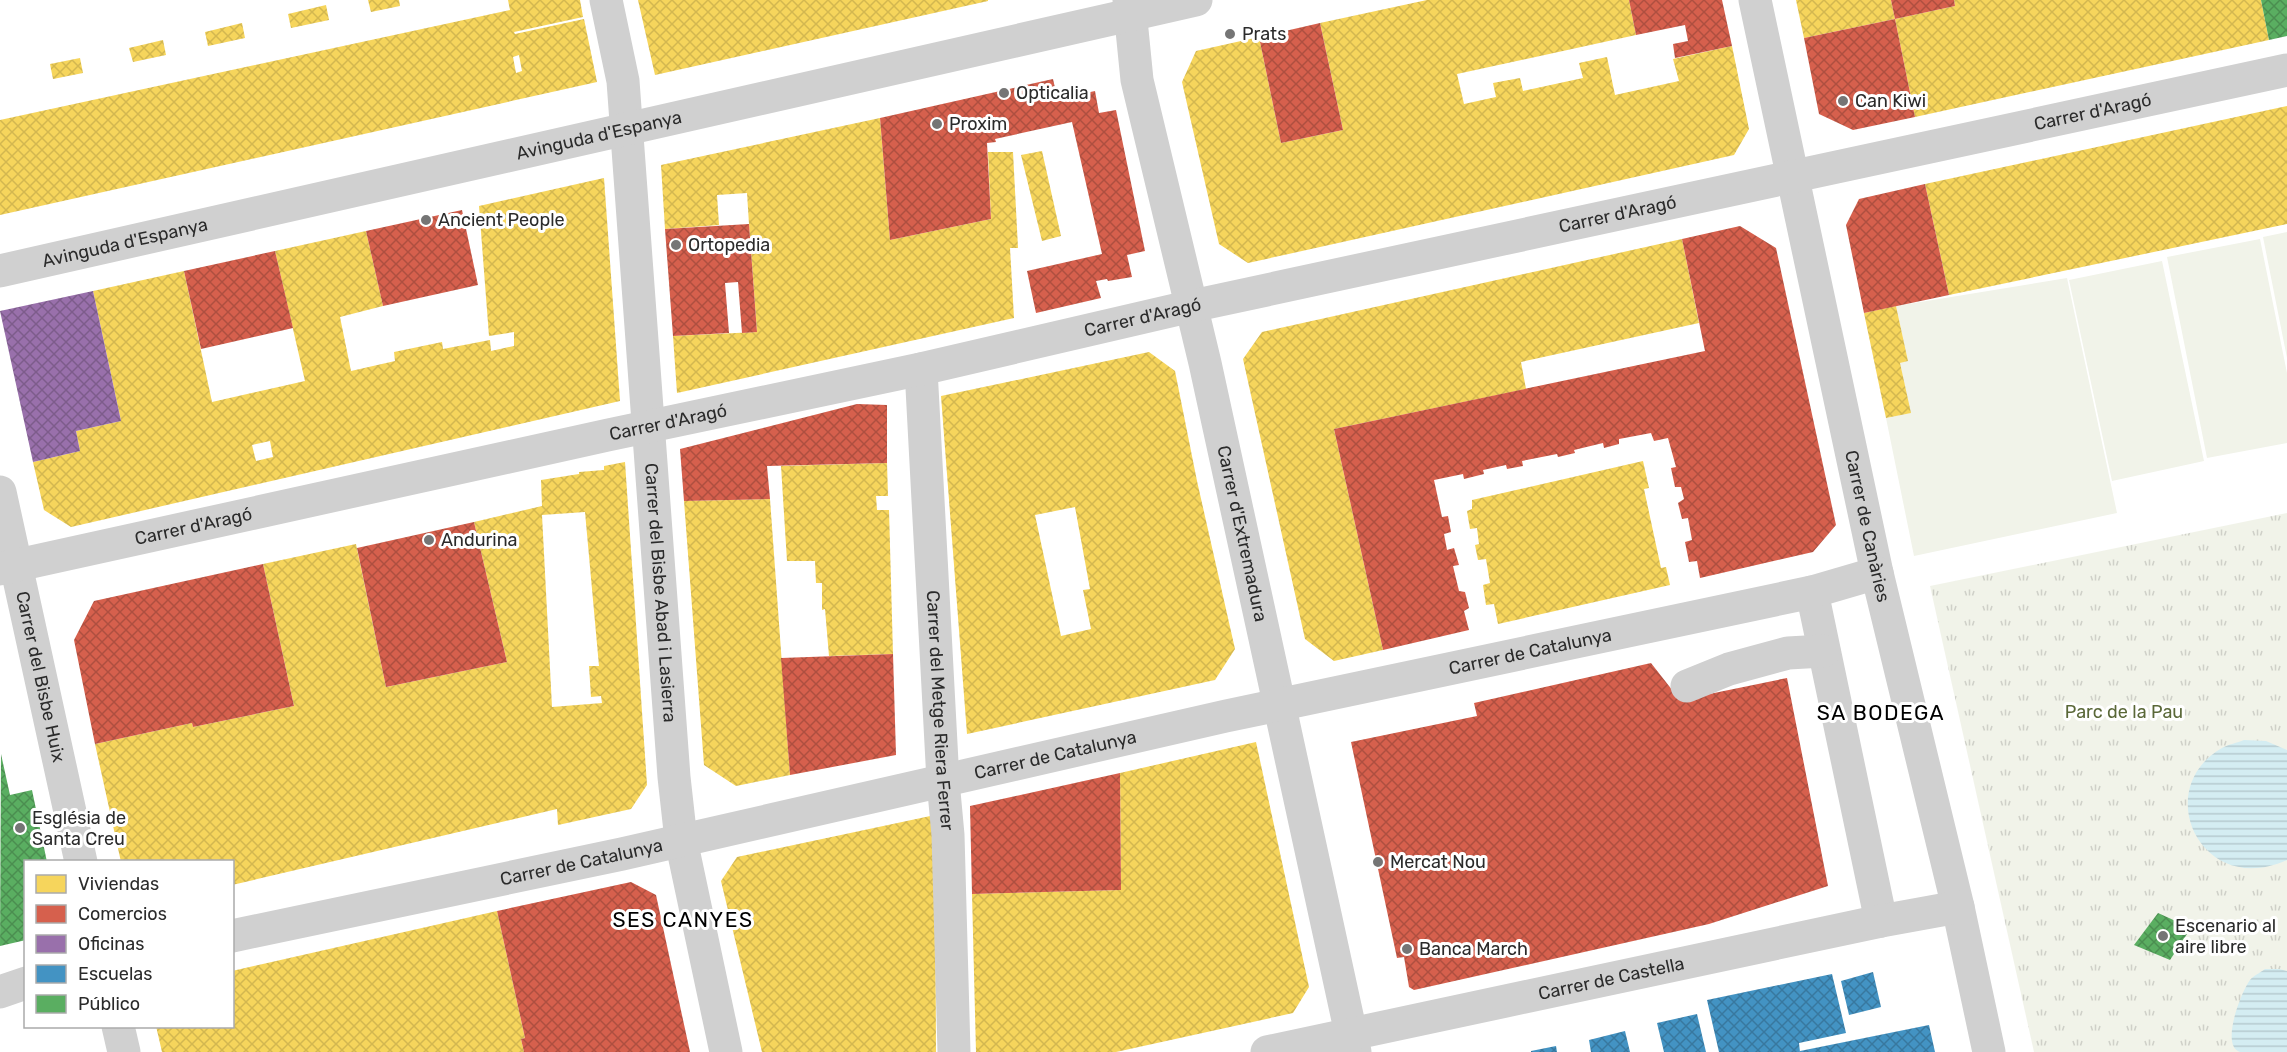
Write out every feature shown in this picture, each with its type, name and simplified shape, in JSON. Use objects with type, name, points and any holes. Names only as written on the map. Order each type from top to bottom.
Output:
[{"type":"street","name":"Carrer del Bisbe Abad i Lasierra","points":[[606,0],[622,81],[674,777],[681,840],[726,1052]]},
{"type":"street","name":"Avinguda d'Espanya","points":[[0,271],[625,129],[1129,8],[1196,0]]},
{"type":"street","name":"Carrer de Canàries","points":[[1755,0],[1877,573],[1958,907],[1989,1052]]},
{"type":"street","name":"Carrer d'Extremadura","points":[[1129,8],[1137,80],[1192,306],[1353,1043]]},
{"type":"street","name":"Carrer d'Aragó","points":[[8,567],[921,369],[1192,306],[2287,70]]},
{"type":"street","name":"Carrer del Metge Riera Ferrer","points":[[921,369],[943,781],[948,835],[954,1052]]},
{"type":"street","name":"Carrer del Bisbe Huix","points":[[0,492],[8,567],[81,860]]},
{"type":"street","name":"Carrer de Catalunya","points":[[234,936],[681,840],[1279,705],[1812,592],[1877,573]]},
{"type":"street","points":[[1812,592],[1881,921]]},
{"type":"street","points":[[1688,686],[1728,669],[1788,653],[1824,651]]},
{"type":"street","name":"Carrer de Castella","points":[[1267,1052],[1353,1043],[1881,921],[1958,907]]},
{"type":"street","points":[[0,992],[24,985]]},
{"type":"street","points":[[118,1028],[124,1052]]},
{"type":"green space","points":[[2287,232],[2287,358],[2263,237]]},
{"type":"green space","points":[[2260,239],[2287,373],[2287,443],[2207,458],[2167,257]]},
{"type":"green space","points":[[2162,261],[2204,461],[2112,481],[2069,280]]},
{"type":"green space","points":[[2067,278],[2117,513],[1914,556],[1886,418],[1910,413],[1900,363],[1908,361],[1896,306]]},
{"type":"green space","name":"Parc de la Pau","points":[[2287,513],[2287,1052],[2034,1052],[1930,586]]},
{"type":"water","points":[[2244,740],[2266,741],[2287,750],[2287,860],[2257,868],[2230,865],[2210,853],[2195,834],[2188,812],[2190,788],[2201,766],[2222,748]]},
{"type":"water","points":[[2265,969],[2287,971],[2287,1052],[2240,1052],[2234,1048],[2232,1040],[2234,1018],[2246,986],[2253,977]]},
{"type":"building: Viviendas","points":[[368,0],[399,0],[400,6],[371,12]]},
{"type":"building: Viviendas","points":[[508,0],[580,0],[583,17],[514,32],[515,34],[584,19],[597,82],[0,215],[0,120],[510,10]],"holes":[[[519,55],[522,71],[516,73],[513,57]]]},
{"type":"building: Viviendas","points":[[638,0],[988,0],[988,1],[655,75]]},
{"type":"building: Viviendas","points":[[1427,0],[1629,0],[1636,35],[1457,74],[1464,104],[1496,97],[1493,83],[1520,78],[1523,91],[1583,78],[1579,63],[1607,57],[1615,95],[1679,81],[1673,59],[1732,46],[1749,129],[1734,155],[1248,263],[1219,244],[1182,82],[1196,51],[1259,37],[1281,143],[1343,130],[1320,23]]},
{"type":"building: Viviendas","points":[[1796,0],[1891,0],[1895,19],[1804,38]]},
{"type":"building: Viviendas","points":[[1954,0],[2261,0],[2269,40],[1915,117],[1895,19],[1955,6]]},
{"type":"building: Viviendas","points":[[326,5],[329,20],[291,28],[288,14]]},
{"type":"building: Viviendas","points":[[242,23],[245,38],[208,46],[205,32]]},
{"type":"building: Viviendas","points":[[163,40],[166,55],[133,62],[129,48]]},
{"type":"building: Viviendas","points":[[80,58],[83,73],[53,79],[50,64]]},
{"type":"building: Viviendas","points":[[2287,106],[2287,224],[1949,295],[1925,184]]},
{"type":"building: Viviendas","points":[[880,118],[890,240],[991,219],[988,152],[1013,152],[1018,248],[1010,248],[1014,318],[677,393],[673,336],[757,332],[747,193],[717,195],[719,225],[665,229],[661,165]]},
{"type":"building: Viviendas","points":[[1042,151],[1061,236],[1042,241],[1021,155]]},
{"type":"building: Viviendas","points":[[604,178],[620,401],[71,527],[44,510],[33,462],[80,451],[76,431],[121,421],[93,291],[184,271],[212,402],[305,381],[275,251],[366,231],[383,306],[340,317],[351,371],[395,361],[394,352],[442,342],[443,349],[490,340],[491,351],[514,346],[514,332],[489,336],[479,206]],"holes":[[[270,441],[273,457],[256,461],[252,445]]]},
{"type":"building: Viviendas","points":[[1682,239],[1699,323],[1521,362],[1526,389],[1334,429],[1383,650],[1334,661],[1305,639],[1243,359],[1262,332]]},
{"type":"building: Viviendas","points":[[1896,306],[1908,361],[1900,363],[1911,413],[1886,418],[1864,313]]},
{"type":"building: Viviendas","points":[[1149,352],[1175,371],[1235,649],[1215,680],[967,734],[941,396]],"holes":[[[1075,507],[1090,589],[1083,590],[1091,629],[1061,636],[1035,515]]]},
{"type":"building: Viviendas","points":[[1643,461],[1649,488],[1644,489],[1661,568],[1666,567],[1670,585],[1498,624],[1494,604],[1486,605],[1483,585],[1490,583],[1486,559],[1478,560],[1475,545],[1479,544],[1477,528],[1470,529],[1467,511],[1472,509],[1472,500]]},
{"type":"building: Viviendas","points":[[625,462],[647,785],[631,809],[558,825],[557,809],[234,885],[234,860],[121,860],[95,744],[192,723],[193,727],[294,706],[263,564],[356,544],[386,687],[507,662],[474,522],[542,506],[541,480],[579,474],[579,472],[604,470],[604,466]],"holes":[[[585,512],[599,666],[589,666],[591,697],[601,696],[602,703],[552,707],[542,515]]]},
{"type":"building: Viviendas","points":[[887,463],[888,496],[876,496],[877,510],[889,510],[893,654],[829,656],[825,609],[822,610],[822,583],[816,583],[815,561],[787,561],[781,466]]},
{"type":"building: Viviendas","points":[[770,499],[790,775],[736,786],[704,765],[684,501]]},
{"type":"building: Viviendas","points":[[1256,742],[1309,987],[1293,1013],[1116,1052],[976,1052],[972,894],[1121,890],[1120,773]]},
{"type":"building: Viviendas","points":[[935,815],[936,1052],[762,1052],[721,881],[737,857]]},
{"type":"building: Viviendas","points":[[497,911],[525,1038],[521,1039],[524,1052],[162,1052],[156,1028],[234,1028],[234,971]]},
{"type":"building: Comercios","points":[[1629,0],[1722,0],[1732,46],[1675,58],[1673,44],[1688,41],[1685,25],[1636,35]]},
{"type":"building: Comercios","points":[[1891,0],[1954,0],[1955,6],[1895,19]]},
{"type":"building: Comercios","points":[[1895,19],[1915,117],[1853,130],[1819,114],[1804,38]]},
{"type":"building: Comercios","points":[[1320,23],[1343,130],[1281,143],[1259,37]]},
{"type":"building: Comercios","points":[[1053,79],[1058,101],[1095,91],[1099,113],[1116,110],[1145,251],[1127,255],[1132,277],[1096,281],[1101,298],[1036,313],[1027,271],[1102,254],[1072,122],[995,139],[996,142],[987,143],[991,219],[890,240],[880,118]]},
{"type":"building: Comercios","points":[[1925,184],[1949,295],[1864,313],[1846,225],[1859,199]]},
{"type":"building: Comercios","points":[[462,210],[478,285],[383,306],[366,231]]},
{"type":"building: Comercios","points":[[749,224],[757,332],[742,333],[738,282],[725,283],[729,333],[673,336],[665,229]]},
{"type":"building: Comercios","points":[[1740,226],[1776,248],[1836,525],[1813,552],[1700,578],[1697,561],[1689,562],[1685,542],[1692,540],[1688,518],[1682,519],[1678,503],[1684,499],[1681,487],[1675,487],[1671,468],[1676,467],[1668,438],[1654,441],[1651,433],[1619,439],[1619,444],[1604,448],[1603,443],[1574,450],[1575,453],[1558,457],[1557,454],[1522,461],[1523,466],[1507,469],[1506,465],[1483,470],[1484,474],[1464,479],[1463,474],[1434,480],[1442,517],[1448,516],[1451,532],[1444,534],[1447,550],[1454,548],[1459,565],[1453,566],[1459,591],[1465,592],[1469,608],[1464,611],[1469,630],[1383,650],[1334,429],[1705,351],[1682,239]]},
{"type":"building: Comercios","points":[[275,251],[293,328],[201,349],[184,271]]},
{"type":"building: Comercios","points":[[857,404],[887,405],[887,463],[767,466],[770,499],[684,501],[680,449]]},
{"type":"building: Comercios","points":[[474,522],[507,662],[386,687],[357,548]]},
{"type":"building: Comercios","points":[[263,564],[294,706],[193,727],[192,723],[95,744],[74,640],[94,601]]},
{"type":"building: Comercios","points":[[893,654],[896,755],[790,775],[781,658]]},
{"type":"building: Comercios","name":"Mercat Nou","points":[[1651,663],[1680,700],[1787,678],[1828,886],[1709,924],[1414,990],[1409,987],[1404,957],[1397,958],[1351,742],[1477,716],[1474,703]]},
{"type":"building: Comercios","points":[[1120,773],[1121,890],[972,894],[970,806]]},
{"type":"building: Comercios","points":[[631,882],[656,895],[690,1052],[524,1052],[521,1039],[525,1038],[497,911]]},
{"type":"building: Oficinas","points":[[93,291],[121,421],[76,431],[80,451],[33,462],[0,311]]},
{"type":"building: Escuelas","points":[[1873,972],[1881,1007],[1849,1015],[1841,981]]},
{"type":"building: Escuelas","points":[[1832,974],[1846,1033],[1799,1043],[1800,1052],[1719,1052],[1707,1000]]},
{"type":"building: Escuelas","points":[[1697,1014],[1706,1052],[1664,1052],[1657,1023]]},
{"type":"building: Escuelas","points":[[1929,1025],[1935,1052],[1800,1052],[1800,1051]]},
{"type":"building: Escuelas","points":[[1625,1031],[1630,1052],[1591,1052],[1589,1040]]},
{"type":"building: Escuelas","points":[[1556,1046],[1557,1052],[1531,1052],[1531,1051]]},
{"type":"building: Público","points":[[2261,0],[2287,0],[2287,36],[2269,40]]},
{"type":"building: Público","name":"Església de Santa Creu","points":[[1,754],[10,795],[32,790],[47,860],[24,860],[24,940],[0,946]]},
{"type":"building: Público","name":"Escenario al aire libre","points":[[2158,913],[2191,928],[2170,960],[2134,945]]},
{"type":"place","name":"Prats","points":[[1230,34]]},
{"type":"place","name":"Opticalia","points":[[1004,93]]},
{"type":"place","name":"Can Kiwi","points":[[1843,101]]},
{"type":"place","name":"Proxim","points":[[937,124]]},
{"type":"place","name":"Ancient People","points":[[426,220]]},
{"type":"place","name":"Ortopedia","points":[[676,245]]},
{"type":"place","name":"Andurina","points":[[429,540]]},
{"type":"place","name":"Església de Santa Creu","points":[[20,828]]},
{"type":"place","name":"Mercat Nou","points":[[1378,862]]},
{"type":"place","name":"Escenario al aire libre","points":[[2163,936]]},
{"type":"place","name":"Banca March","points":[[1407,949]]},
{"type":"district","name":"SA BODEGA","points":[[1881,712]]},
{"type":"district","name":"SES CANYES","points":[[683,919]]}]
